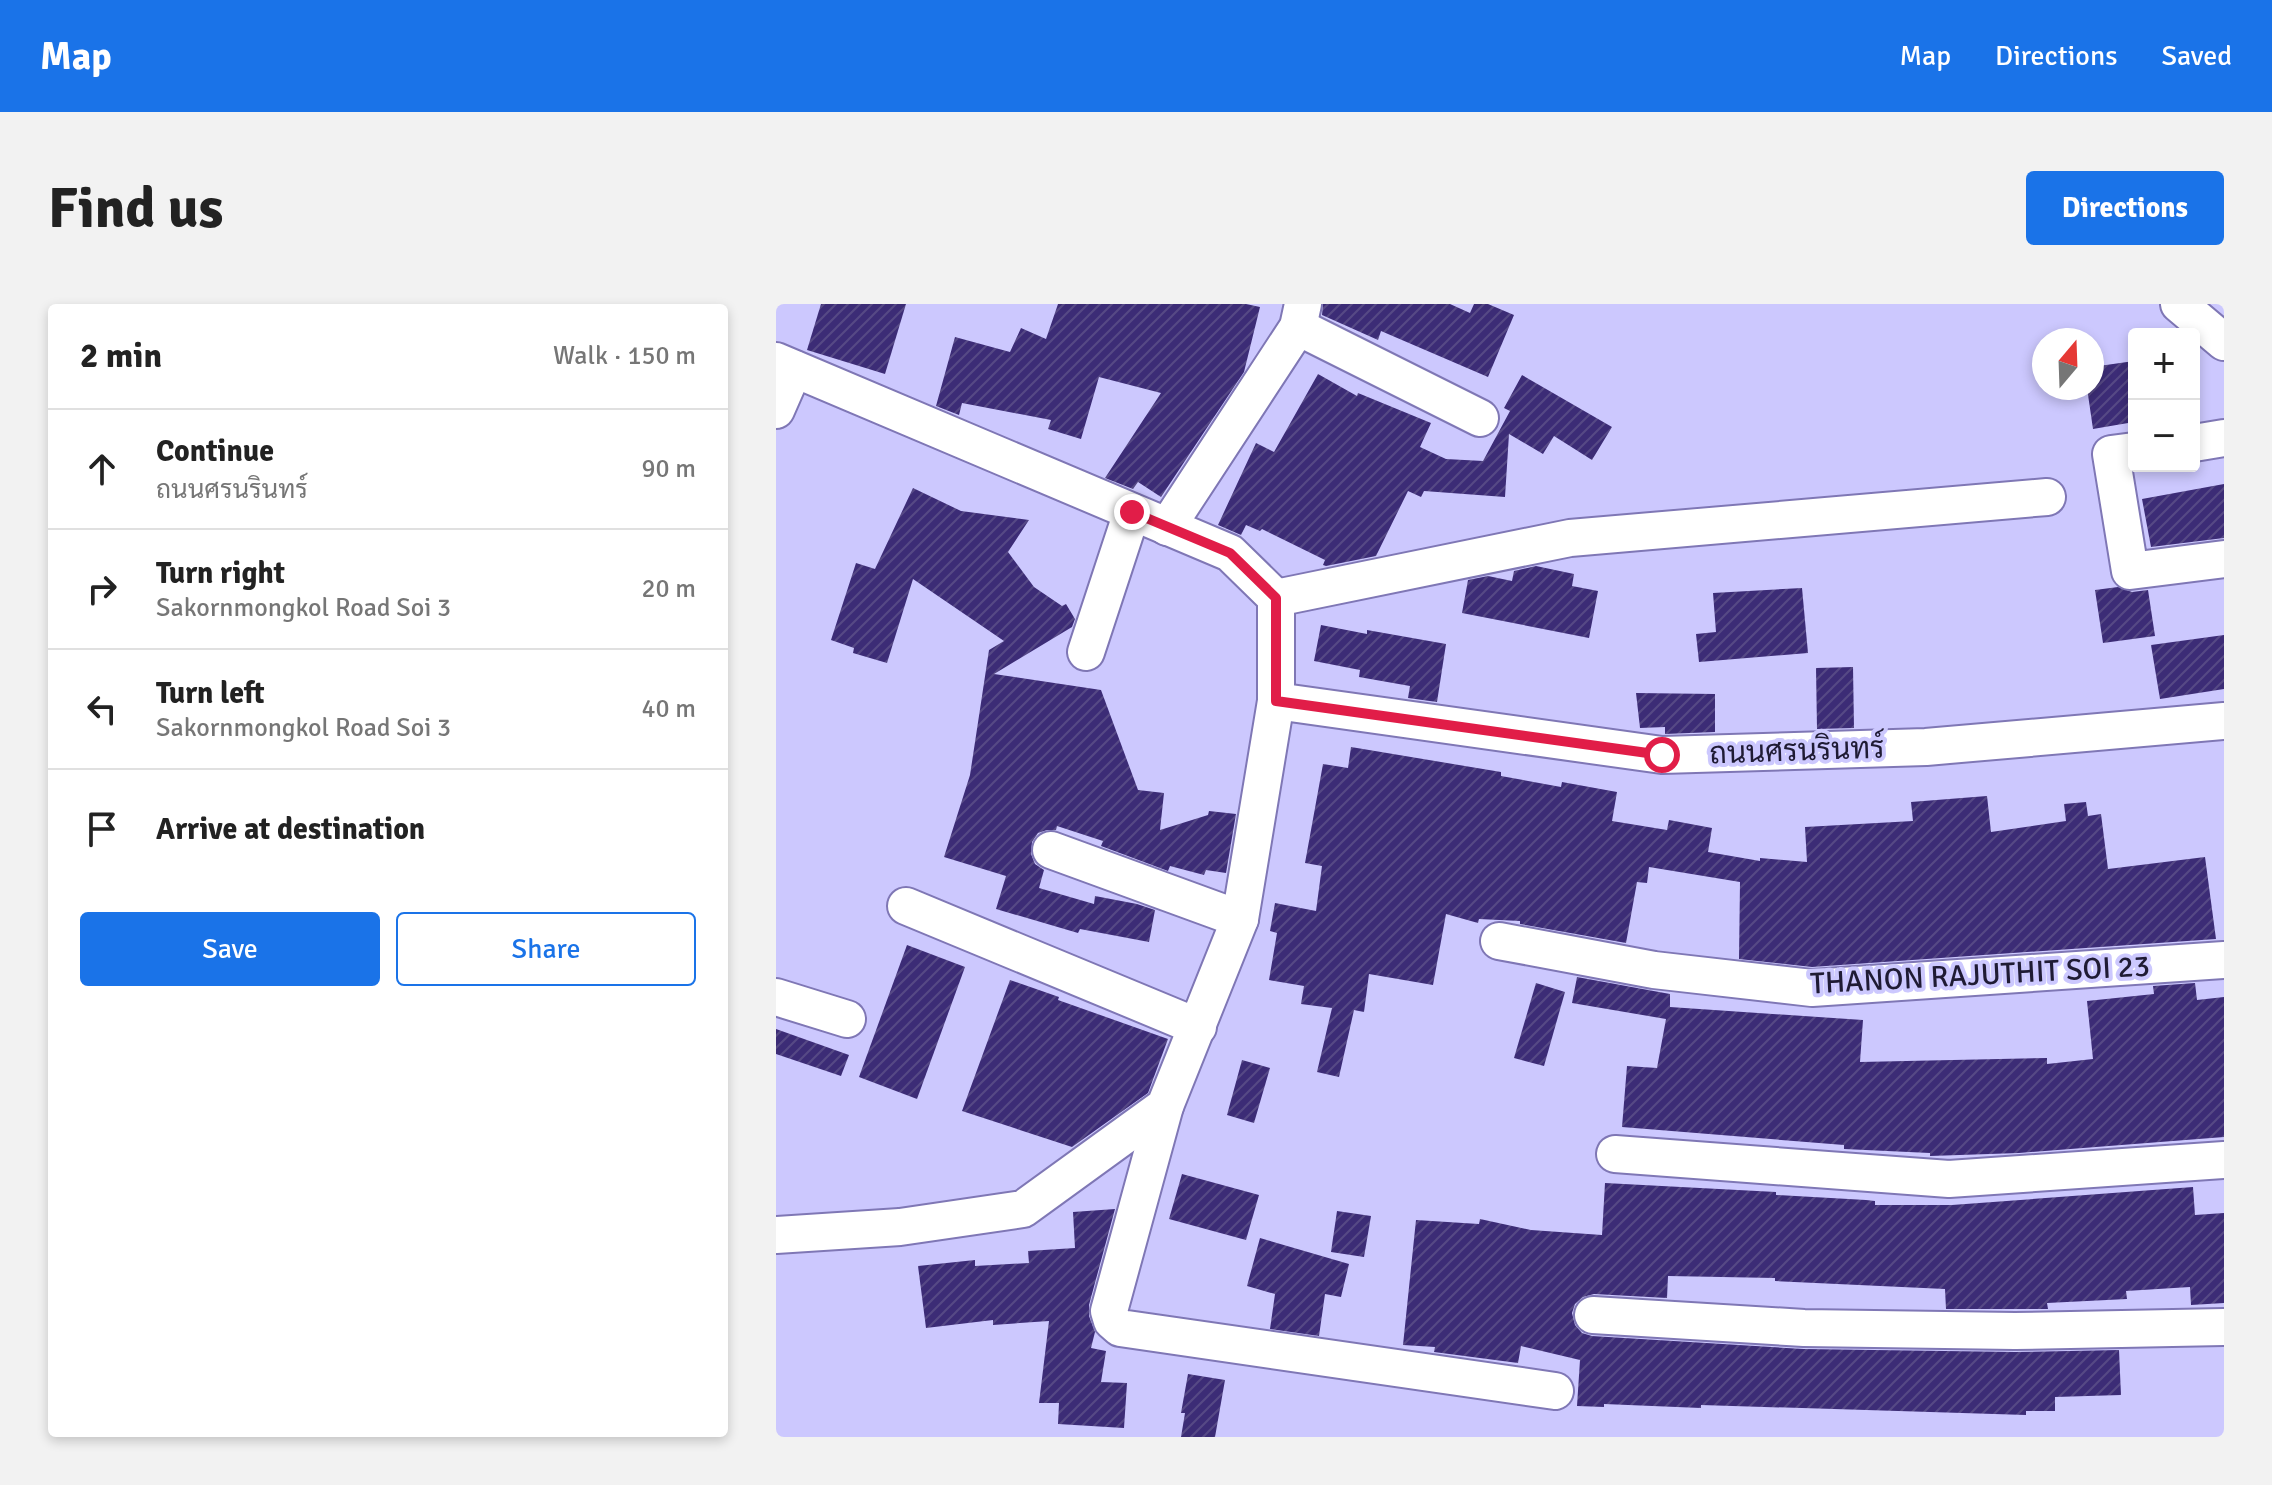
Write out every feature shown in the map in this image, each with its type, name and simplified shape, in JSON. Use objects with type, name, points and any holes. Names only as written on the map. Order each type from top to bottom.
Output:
[{"type":"street","points":[[2179,304],[2224,342]]},
{"type":"street","points":[[1167,527],[1300,316],[1480,418]]},
{"type":"street","points":[[776,410],[785,365],[1230,553],[1276,598],[1276,701],[1240,919],[1165,1106],[1109,1311],[1112,1321],[1120,1328],[1555,1391]]},
{"type":"street","points":[[2200,442],[2224,438]]},
{"type":"street","points":[[2128,452],[2111,454],[2130,571],[2224,559]]},
{"type":"street","points":[[1276,598],[1570,538],[2047,497]]},
{"type":"street","points":[[1086,652],[1132,512]]},
{"type":"street","name":"ถนนศรนรินทร์","points":[[1276,701],[1662,755],[1926,747],[2224,721]]},
{"type":"street","points":[[1051,850],[1240,919]]},
{"type":"street","points":[[906,906],[1198,1027]]},
{"type":"street","name":"THANON RAJUTHIT SOI 23","points":[[1499,941],[1654,970],[1812,988],[2224,960]]},
{"type":"street","points":[[776,997],[847,1019]]},
{"type":"street","points":[[776,1235],[900,1227],[1023,1209],[1165,1106]]},
{"type":"street","points":[[1615,1154],[1949,1179],[2224,1160]]},
{"type":"street","points":[[1593,1315],[1804,1328],[2015,1331],[2224,1327]]},
{"type":"building","points":[[821,304],[906,304],[885,374],[807,350]]},
{"type":"building","points":[[1058,304],[1246,304],[1260,307],[1244,372],[1161,497],[1138,482],[1133,489],[1105,478],[1161,393],[1099,377],[1081,439],[1048,429],[1051,420],[962,403],[959,415],[936,406],[955,337],[1010,352],[1021,328],[1046,339]]},
{"type":"building","points":[[1323,304],[1450,304],[1470,313],[1474,304],[1488,304],[1514,315],[1488,377],[1381,331],[1378,340],[1322,315]]},
{"type":"building","points":[[2128,362],[2128,423],[2093,429],[2089,400],[2104,400],[2104,365]]},
{"type":"building","points":[[1318,374],[1357,396],[1358,393],[1431,423],[1420,447],[1446,459],[1483,461],[1510,411],[1504,408],[1522,375],[1612,427],[1592,460],[1554,436],[1543,454],[1509,434],[1505,497],[1424,491],[1421,497],[1408,491],[1376,556],[1326,566],[1323,565],[1325,560],[1262,529],[1260,531],[1246,525],[1241,535],[1218,525],[1256,443],[1274,452]]},
{"type":"building","points":[[2224,484],[2224,538],[2151,547],[2142,499]]},
{"type":"building","points":[[913,488],[961,511],[1029,520],[1008,552],[1034,587],[1062,606],[1066,604],[1075,619],[1072,627],[994,674],[1101,690],[1138,790],[1164,793],[1160,830],[1208,815],[1209,811],[1236,814],[1226,873],[1206,870],[1204,875],[1170,866],[1168,871],[1101,846],[1103,841],[1057,826],[1056,830],[1038,833],[1032,842],[1031,854],[1035,864],[1044,870],[1039,888],[1094,904],[1095,896],[1155,910],[1149,942],[1080,929],[1078,933],[996,909],[1006,876],[944,857],[970,775],[989,650],[1004,641],[913,579],[887,663],[853,653],[854,648],[831,640],[856,563],[875,569]]},
{"type":"building","points":[[1536,566],[1574,574],[1572,586],[1598,591],[1589,638],[1462,613],[1468,580],[1488,576],[1512,581],[1514,571]]},
{"type":"building","points":[[2118,587],[2132,592],[2148,590],[2155,636],[2103,643],[2095,590]]},
{"type":"building","points":[[1802,588],[1808,653],[1699,662],[1696,634],[1716,632],[1713,593]]},
{"type":"building","points":[[1321,625],[1446,644],[1437,702],[1408,698],[1410,686],[1359,677],[1360,670],[1314,661]]},
{"type":"building","points":[[2224,635],[2224,689],[2160,699],[2151,645]]},
{"type":"building","points":[[1853,667],[1854,728],[1817,729],[1816,668]]},
{"type":"building","points":[[1636,693],[1715,694],[1715,732],[1665,734],[1665,727],[1640,728]]},
{"type":"building","points":[[1351,747],[1501,772],[1501,776],[1561,787],[1562,782],[1617,792],[1612,821],[1667,830],[1669,820],[1712,828],[1708,852],[1760,861],[1760,858],[1807,862],[1805,827],[1913,821],[1911,802],[1987,796],[1991,832],[2066,821],[2064,804],[2086,802],[2088,816],[2101,814],[2108,869],[2205,857],[2216,939],[1812,967],[1739,959],[1740,882],[1649,867],[1647,883],[1637,882],[1626,943],[1520,924],[1520,921],[1479,919],[1478,923],[1446,914],[1433,985],[1369,974],[1364,1012],[1354,1010],[1339,1077],[1317,1072],[1332,1008],[1301,1004],[1304,986],[1269,980],[1277,933],[1270,931],[1275,903],[1316,911],[1322,866],[1305,863],[1323,764],[1348,768]]},
{"type":"building","points":[[907,945],[965,967],[917,1099],[859,1077]]},
{"type":"building","points":[[1577,977],[1670,994],[1670,1007],[1863,1020],[1860,1062],[2047,1058],[2047,1064],[2093,1059],[2087,1001],[2154,994],[2153,986],[2195,983],[2197,1000],[2224,997],[2224,1137],[2019,1153],[1930,1156],[1930,1153],[1844,1149],[1844,1145],[1622,1127],[1627,1066],[1657,1068],[1666,1019],[1572,1003]]},
{"type":"building","points":[[1010,980],[1168,1039],[1148,1093],[1072,1147],[962,1111]]},
{"type":"building","points":[[1536,983],[1565,992],[1544,1066],[1514,1058]]},
{"type":"building","points":[[776,1029],[849,1055],[841,1076],[776,1054]]},
{"type":"building","points":[[1242,1060],[1270,1068],[1254,1123],[1227,1115]]},
{"type":"building","points":[[1182,1174],[1259,1195],[1246,1240],[1169,1219]]},
{"type":"building","points":[[1605,1183],[1776,1192],[1776,1195],[1875,1201],[1875,1205],[1952,1205],[2193,1187],[2195,1215],[2224,1213],[2224,1303],[2191,1305],[2190,1287],[2126,1291],[2127,1299],[2047,1303],[2048,1309],[1946,1309],[1945,1289],[1775,1281],[1775,1278],[1668,1276],[1667,1298],[1594,1294],[1583,1297],[1575,1304],[1572,1313],[1575,1325],[1582,1333],[1592,1336],[1804,1349],[2119,1350],[2121,1395],[2055,1397],[2055,1411],[2026,1411],[2026,1415],[1701,1405],[1701,1408],[1604,1404],[1604,1407],[1577,1406],[1580,1360],[1521,1346],[1518,1363],[1434,1352],[1435,1347],[1403,1345],[1416,1220],[1479,1224],[1480,1219],[1531,1230],[1602,1235]]},
{"type":"building","points":[[1115,1209],[1089,1305],[1089,1316],[1095,1332],[1091,1348],[1106,1351],[1101,1382],[1127,1383],[1124,1428],[1058,1424],[1059,1403],[1039,1403],[1049,1321],[993,1325],[993,1320],[926,1328],[918,1266],[975,1260],[975,1266],[1029,1263],[1028,1251],[1075,1248],[1073,1212]]},
{"type":"building","points":[[1337,1211],[1371,1216],[1364,1257],[1331,1252]]},
{"type":"building","points":[[1260,1238],[1349,1264],[1341,1297],[1325,1294],[1319,1336],[1270,1329],[1275,1294],[1247,1286]]},
{"type":"building","points":[[1188,1374],[1225,1380],[1215,1437],[1181,1437],[1185,1413],[1181,1413]]},
{"type":"route","points":[[1132,512],[1230,553],[1276,598],[1276,701],[1662,755]]}]
